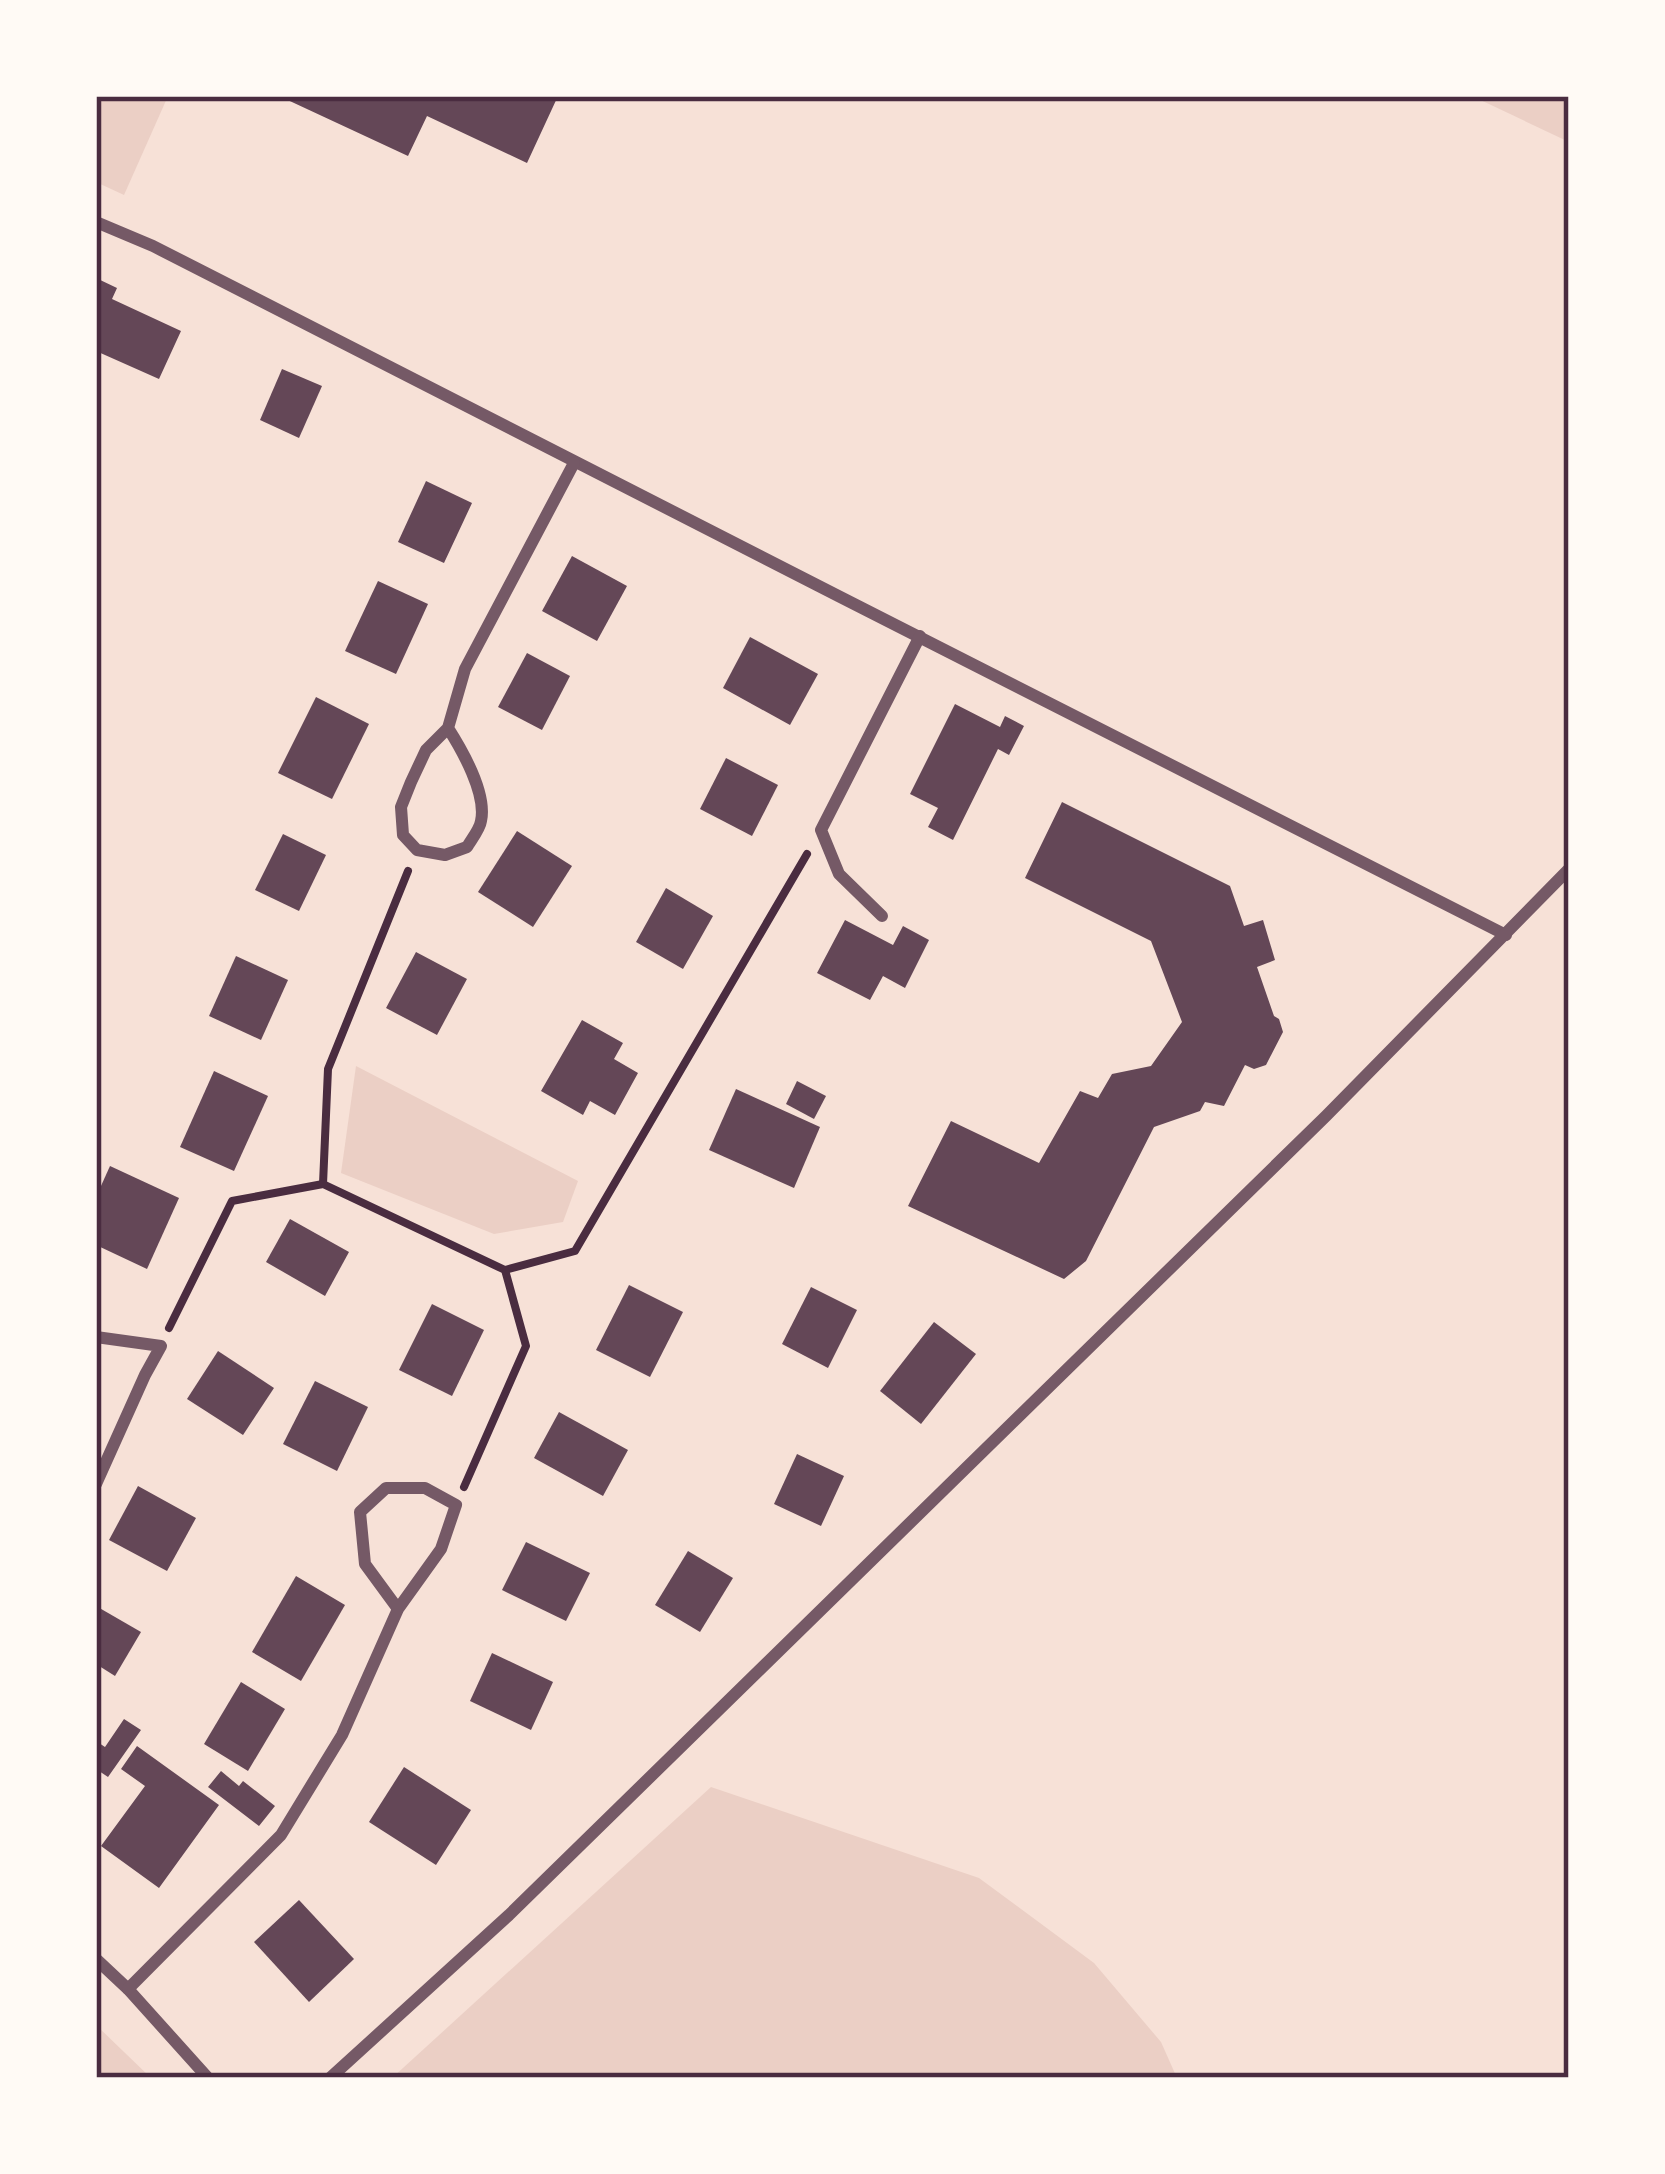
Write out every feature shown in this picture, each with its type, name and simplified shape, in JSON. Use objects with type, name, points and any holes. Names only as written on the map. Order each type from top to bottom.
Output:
[{"type":"street","points":[[96,222],[1506,935]]},
{"type":"street","points":[[448,728],[477,784],[482,820],[467,847],[446,855],[417,850],[404,835],[401,807],[426,750],[448,728],[466,669],[574,463]]},
{"type":"street","points":[[882,916],[838,874],[821,830],[920,636]]},
{"type":"street","points":[[330,2078],[508,1915],[1275,1166],[1569,869]]},
{"type":"street","points":[[96,1337],[161,1346],[96,1484]]},
{"type":"street","points":[[96,1442],[110,1449]]},
{"type":"street","points":[[128,1990],[281,1835],[342,1735],[398,1609],[441,1549],[456,1505],[425,1487],[386,1488],[360,1512],[365,1564],[398,1609]]},
{"type":"street","points":[[96,1959],[208,2078]]},
{"type":"path","points":[[161,1346],[232,1201],[323,1184],[505,1270],[575,1251],[821,830]]},
{"type":"path","points":[[323,1184],[328,1069],[417,850]]},
{"type":"path","points":[[456,1505],[526,1346],[505,1270]]},
{"type":"shaded area","points":[[96,96],[168,96],[124,195],[96,182]]},
{"type":"shaded area","points":[[1472,96],[1569,96],[1569,142]]},
{"type":"shaded area","points":[[356,1066],[578,1181],[563,1222],[494,1234],[341,1173]]},
{"type":"shaded area","points":[[711,1787],[979,1878],[1094,1963],[1161,2042],[1177,2078],[392,2078]]},
{"type":"shaded area","points":[[96,2025],[151,2078],[96,2078]]},
{"type":"building","points":[[279,96],[558,96],[527,163],[427,116],[408,156]]},
{"type":"building","points":[[96,278],[117,288],[112,299],[181,331],[159,379],[96,351]]},
{"type":"building","points":[[282,369],[322,386],[299,438],[260,420]]},
{"type":"building","points":[[426,481],[472,503],[444,563],[398,542]]},
{"type":"building","points":[[572,556],[627,586],[597,641],[542,611]]},
{"type":"building","points":[[378,581],[428,604],[396,674],[345,651]]},
{"type":"building","points":[[750,637],[818,674],[790,725],[723,688]]},
{"type":"building","points":[[527,653],[570,676],[542,730],[498,707]]},
{"type":"building","points":[[316,697],[369,724],[332,799],[278,773]]},
{"type":"building","points":[[955,704],[1000,727],[1005,716],[1024,726],[1009,755],[998,749],[953,840],[928,827],[938,808],[910,794]]},
{"type":"building","points":[[726,758],[778,785],[752,836],[700,809]]},
{"type":"building","points":[[1062,802],[1230,886],[1244,926],[1263,920],[1275,960],[1257,967],[1283,1032],[1266,1065],[1254,1069],[1245,1065],[1224,1106],[1205,1102],[1200,1111],[1154,1127],[1086,1261],[1064,1279],[908,1206],[951,1121],[1039,1163],[1080,1091],[1098,1098],[1112,1074],[1151,1066],[1182,1022],[1151,941],[1025,878]]},
{"type":"building","points":[[517,831],[572,866],[533,927],[478,892]]},
{"type":"building","points":[[283,834],[326,855],[299,911],[255,890]]},
{"type":"building","points":[[666,888],[713,916],[683,969],[636,942]]},
{"type":"building","points":[[845,920],[893,945],[903,926],[929,940],[905,988],[883,976],[870,1000],[817,973]]},
{"type":"building","points":[[416,952],[467,979],[437,1035],[386,1008]]},
{"type":"building","points":[[236,956],[288,980],[261,1040],[209,1016]]},
{"type":"building","points":[[582,1020],[623,1043],[614,1059],[638,1073],[615,1115],[590,1101],[583,1115],[541,1091]]},
{"type":"building","points":[[214,1071],[268,1096],[234,1171],[180,1147]]},
{"type":"building","points":[[797,1081],[826,1096],[814,1119],[786,1104]]},
{"type":"building","points":[[736,1089],[820,1127],[794,1188],[709,1150]]},
{"type":"building","points":[[110,1166],[179,1198],[147,1269],[96,1245],[96,1197]]},
{"type":"building","points":[[290,1219],[349,1252],[325,1296],[266,1262]]},
{"type":"building","points":[[629,1285],[683,1312],[650,1377],[596,1350]]},
{"type":"building","points":[[811,1287],[857,1310],[828,1368],[782,1344]]},
{"type":"building","points":[[432,1304],[484,1330],[452,1396],[399,1370]]},
{"type":"building","points":[[934,1322],[976,1354],[921,1424],[880,1391]]},
{"type":"building","points":[[218,1351],[274,1388],[243,1435],[187,1399]]},
{"type":"building","points":[[315,1381],[368,1407],[337,1471],[283,1444]]},
{"type":"building","points":[[559,1412],[628,1450],[603,1496],[534,1458]]},
{"type":"building","points":[[797,1454],[844,1476],[821,1526],[774,1504]]},
{"type":"building","points":[[138,1486],[196,1518],[167,1571],[109,1540]]},
{"type":"building","points":[[526,1542],[590,1573],[566,1621],[502,1590]]},
{"type":"building","points":[[688,1551],[733,1578],[700,1632],[655,1605]]},
{"type":"building","points":[[296,1576],[345,1605],[301,1681],[252,1652]]},
{"type":"building","points":[[96,1606],[141,1632],[115,1676],[96,1664]]},
{"type":"building","points":[[492,1653],[553,1682],[531,1730],[470,1701]]},
{"type":"building","points":[[241,1682],[285,1709],[248,1771],[204,1744]]},
{"type":"building","points":[[124,1719],[141,1730],[108,1777],[96,1769],[96,1741],[105,1747]]},
{"type":"building","points":[[137,1746],[219,1805],[159,1888],[101,1846],[145,1786],[121,1769]]},
{"type":"building","points":[[404,1767],[471,1810],[436,1865],[369,1822]]},
{"type":"building","points":[[221,1771],[275,1806],[259,1826],[208,1787]]},
{"type":"building","points":[[299,1900],[354,1959],[309,2002],[254,1942]]}]
